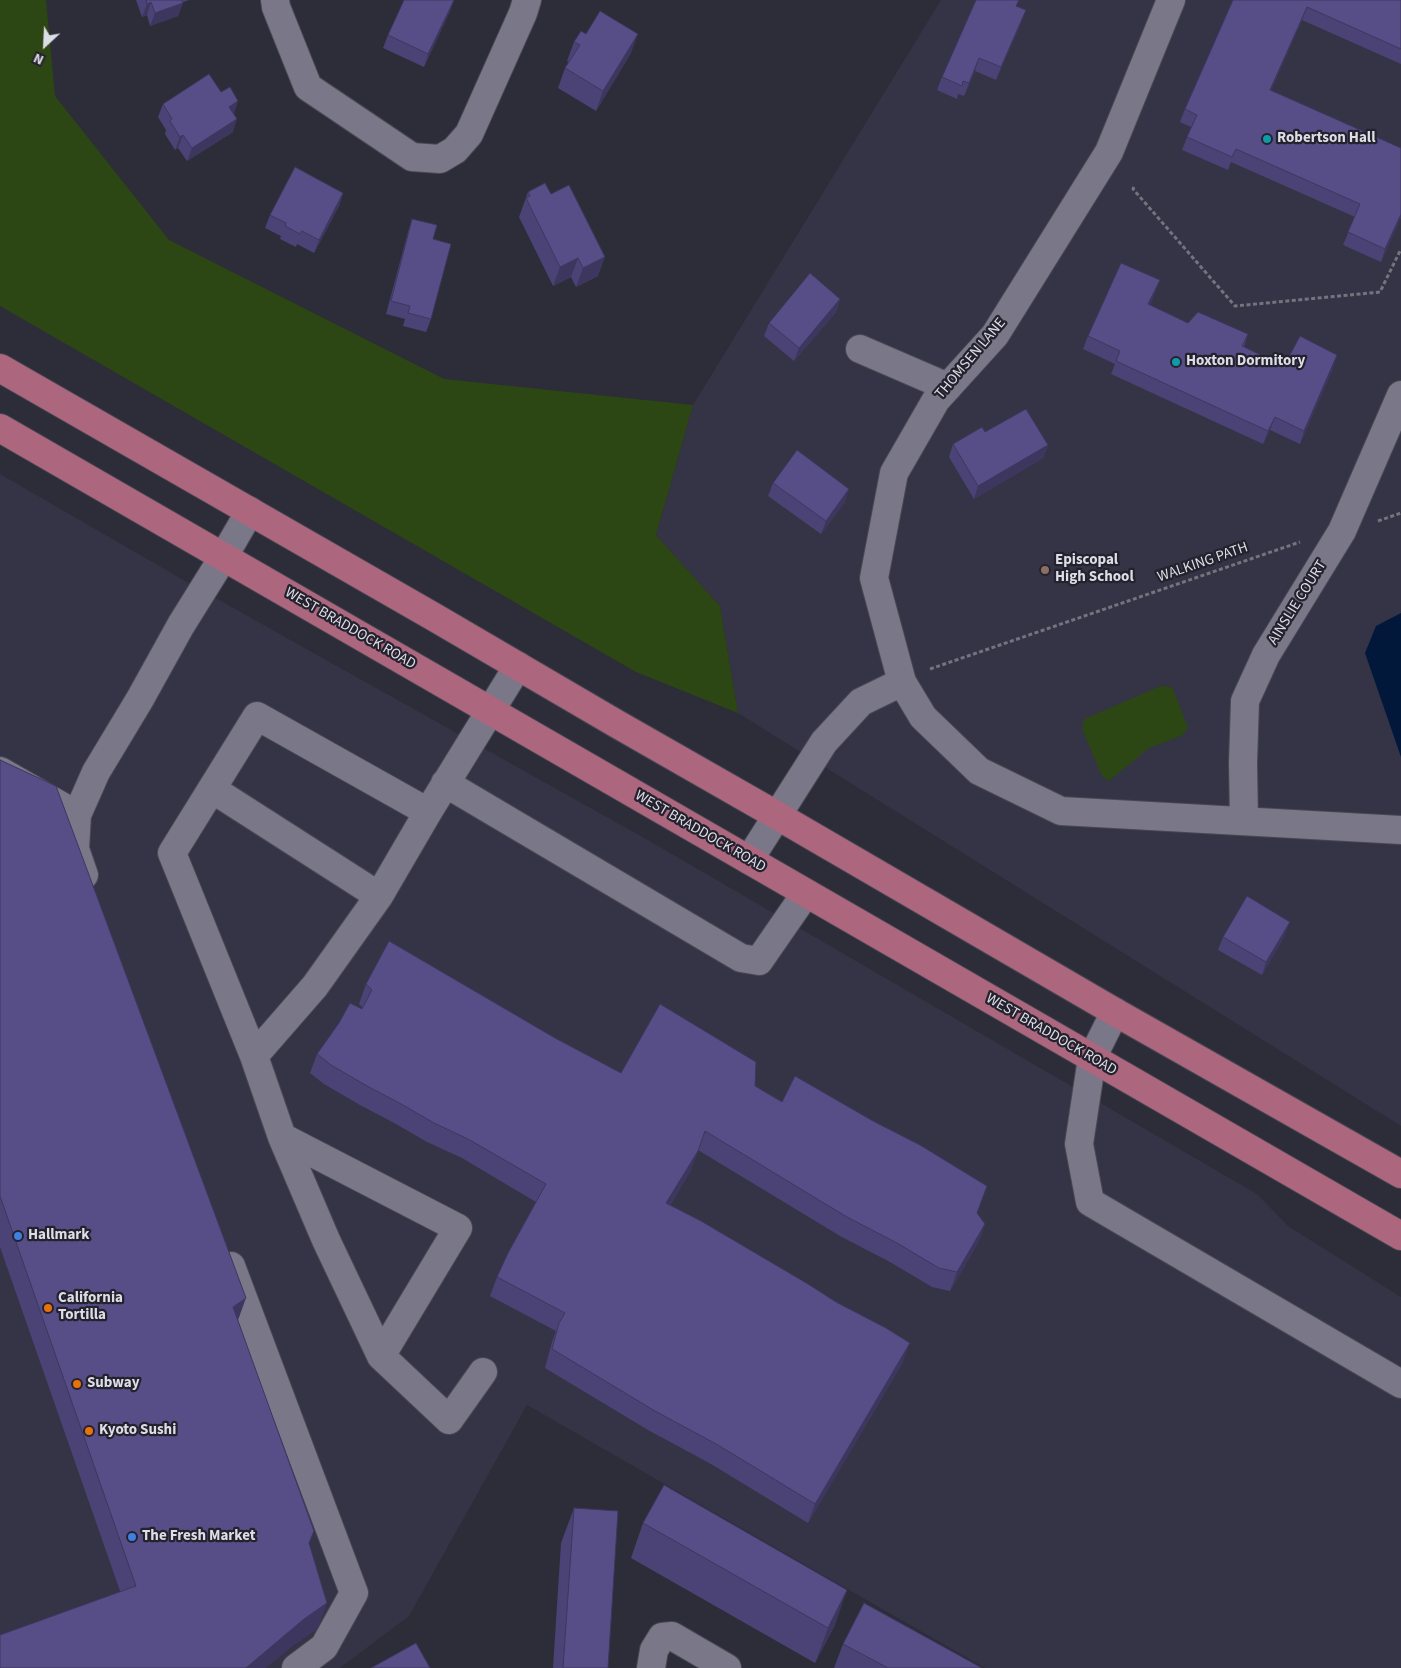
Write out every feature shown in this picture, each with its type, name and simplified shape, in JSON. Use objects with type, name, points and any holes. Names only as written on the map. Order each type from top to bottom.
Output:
[{"type":"main road","points":[[3,375],[250,511],[1116,1012],[1401,1174]]},
{"type":"main road","name":"WEST BRADDOCK ROAD","points":[[0,428],[1401,1236]]},
{"type":"street","points":[[275,0],[276,8],[308,87],[412,157],[440,159],[455,150],[469,134],[527,0]]},
{"type":"street","name":"THOMSEN LANE","points":[[1171,0],[1108,152],[995,335],[936,400],[894,473],[874,578],[902,682],[923,717],[979,772],[1061,811],[1401,830]]},
{"type":"street","points":[[860,349],[948,387]]},
{"type":"street","name":"AINSLIE COURT","points":[[1244,821],[1245,701],[1266,655],[1342,531],[1401,395]]},
{"type":"street","points":[[92,896],[75,849],[77,815],[96,772],[140,699],[180,625],[250,511]]},
{"type":"street","points":[[254,1056],[315,986],[378,896],[445,782],[518,666]]},
{"type":"street","points":[[749,860],[830,735],[861,702],[902,682]]},
{"type":"street","points":[[428,812],[257,716],[172,853],[254,1056],[282,1137],[326,1240],[381,1356],[449,1420],[483,1372]]},
{"type":"street","points":[[0,771],[77,815]]},
{"type":"street","points":[[445,782],[741,958],[759,961],[806,893]]},
{"type":"street","points":[[212,789],[378,896]]},
{"type":"street","points":[[1116,1012],[1092,1058],[1079,1144],[1090,1202],[1401,1384]]},
{"type":"street","points":[[282,1137],[458,1228],[381,1356]]},
{"type":"street","points":[[222,1240],[354,1593],[324,1647],[296,1668]]},
{"type":"street","points":[[651,1668],[654,1650],[662,1638],[672,1636],[727,1668]]},
{"type":"path","points":[[1134,188],[1235,306],[1380,292],[1401,249]]},
{"type":"path","name":"WALKING PATH","points":[[902,682],[934,667],[1297,543],[1401,513]]},
{"type":"shaded area","name":"Episcopal High School","points":[[941,0],[1401,0],[1401,1126],[738,713],[720,606],[656,535],[693,405]]},
{"type":"shaded area","points":[[0,474],[187,582],[653,843],[1257,1194],[1288,1226],[1401,1297],[1401,1668],[985,1668],[527,1405],[409,1616],[340,1668],[0,1668]]},
{"type":"green space","points":[[0,0],[46,0],[55,96],[169,240],[444,379],[693,405],[656,535],[720,606],[738,713],[636,672],[0,306]]},
{"type":"green space","points":[[1161,686],[1172,687],[1188,727],[1183,735],[1149,748],[1109,781],[1102,776],[1082,729],[1084,719]]},
{"type":"water","points":[[1401,613],[1401,757],[1365,653],[1376,626]]},
{"type":"building","points":[[146,0],[182,0],[183,3],[155,13],[151,2],[147,4]]},
{"type":"building","points":[[404,0],[454,0],[428,54],[388,35]]},
{"type":"building","points":[[976,0],[1019,0],[1016,6],[1026,10],[1001,67],[979,58],[969,83],[963,81],[962,86],[942,77]]},
{"type":"building","name":"Robertson Hall","points":[[1233,0],[1401,0],[1401,49],[1307,7],[1270,90],[1401,148],[1401,214],[1385,249],[1348,232],[1360,204],[1236,149],[1232,157],[1187,137],[1197,115],[1185,109]]},
{"type":"building","points":[[600,11],[638,34],[603,91],[565,68],[580,45],[574,42],[581,31],[586,34]]},
{"type":"building","points":[[209,74],[221,92],[230,87],[238,101],[229,107],[237,119],[192,148],[183,135],[180,137],[170,121],[172,119],[163,104]]},
{"type":"building","points":[[295,167],[343,193],[319,240],[302,231],[300,234],[285,226],[286,223],[270,215]]},
{"type":"building","points":[[545,183],[551,194],[569,185],[605,257],[583,268],[578,258],[560,267],[526,198],[530,196],[528,192]]},
{"type":"building","points":[[412,219],[437,225],[433,239],[451,244],[431,319],[408,313],[410,306],[391,301]]},
{"type":"building","name":"Hoxton Dormitory","points":[[1121,263],[1160,280],[1148,304],[1188,323],[1198,312],[1248,334],[1242,346],[1284,366],[1300,336],[1337,355],[1304,431],[1275,417],[1268,431],[1116,361],[1120,351],[1088,336]]},
{"type":"building","points":[[810,273],[840,299],[799,348],[769,323]]},
{"type":"building","points":[[1026,409],[1048,445],[978,486],[953,444],[982,427],[985,432]]},
{"type":"building","points":[[797,450],[849,489],[826,521],[773,483]]},
{"type":"building","points":[[0,760],[56,786],[246,1298],[233,1307],[314,1531],[309,1543],[327,1603],[304,1619],[246,1668],[0,1668],[0,1635],[136,1586],[0,1196]]},
{"type":"building","points":[[1247,896],[1290,922],[1266,962],[1223,937]]},
{"type":"building","points":[[389,941],[555,1038],[621,1073],[660,1004],[756,1062],[755,1086],[782,1102],[795,1076],[873,1121],[920,1145],[987,1186],[977,1213],[985,1224],[957,1272],[939,1268],[897,1243],[847,1217],[705,1131],[698,1151],[666,1203],[701,1221],[836,1302],[910,1343],[815,1504],[718,1445],[655,1411],[552,1349],[559,1323],[565,1313],[497,1277],[546,1184],[468,1139],[434,1123],[367,1086],[331,1065],[317,1054],[339,1023],[350,1003],[362,1009],[372,990],[366,984]]},
{"type":"building","points":[[664,1485],[847,1590],[828,1628],[643,1523]]},
{"type":"building","points":[[574,1508],[618,1511],[608,1668],[563,1668]]},
{"type":"building","points":[[864,1603],[982,1668],[888,1668],[843,1644]]},
{"type":"building","points":[[416,1643],[430,1668],[371,1668]]},
{"type":"place","name":"Robertson Hall","points":[[1267,139]]},
{"type":"place","name":"Hoxton Dormitory","points":[[1176,362]]},
{"type":"place","name":"Episcopal High School","points":[[1045,570]]},
{"type":"place","name":"Hallmark","points":[[18,1236]]},
{"type":"place","name":"California Tortilla","points":[[48,1308]]},
{"type":"place","name":"Subway","points":[[77,1384]]},
{"type":"place","name":"Kyoto Sushi","points":[[89,1431]]},
{"type":"place","name":"The Fresh Market","points":[[132,1537]]}]
